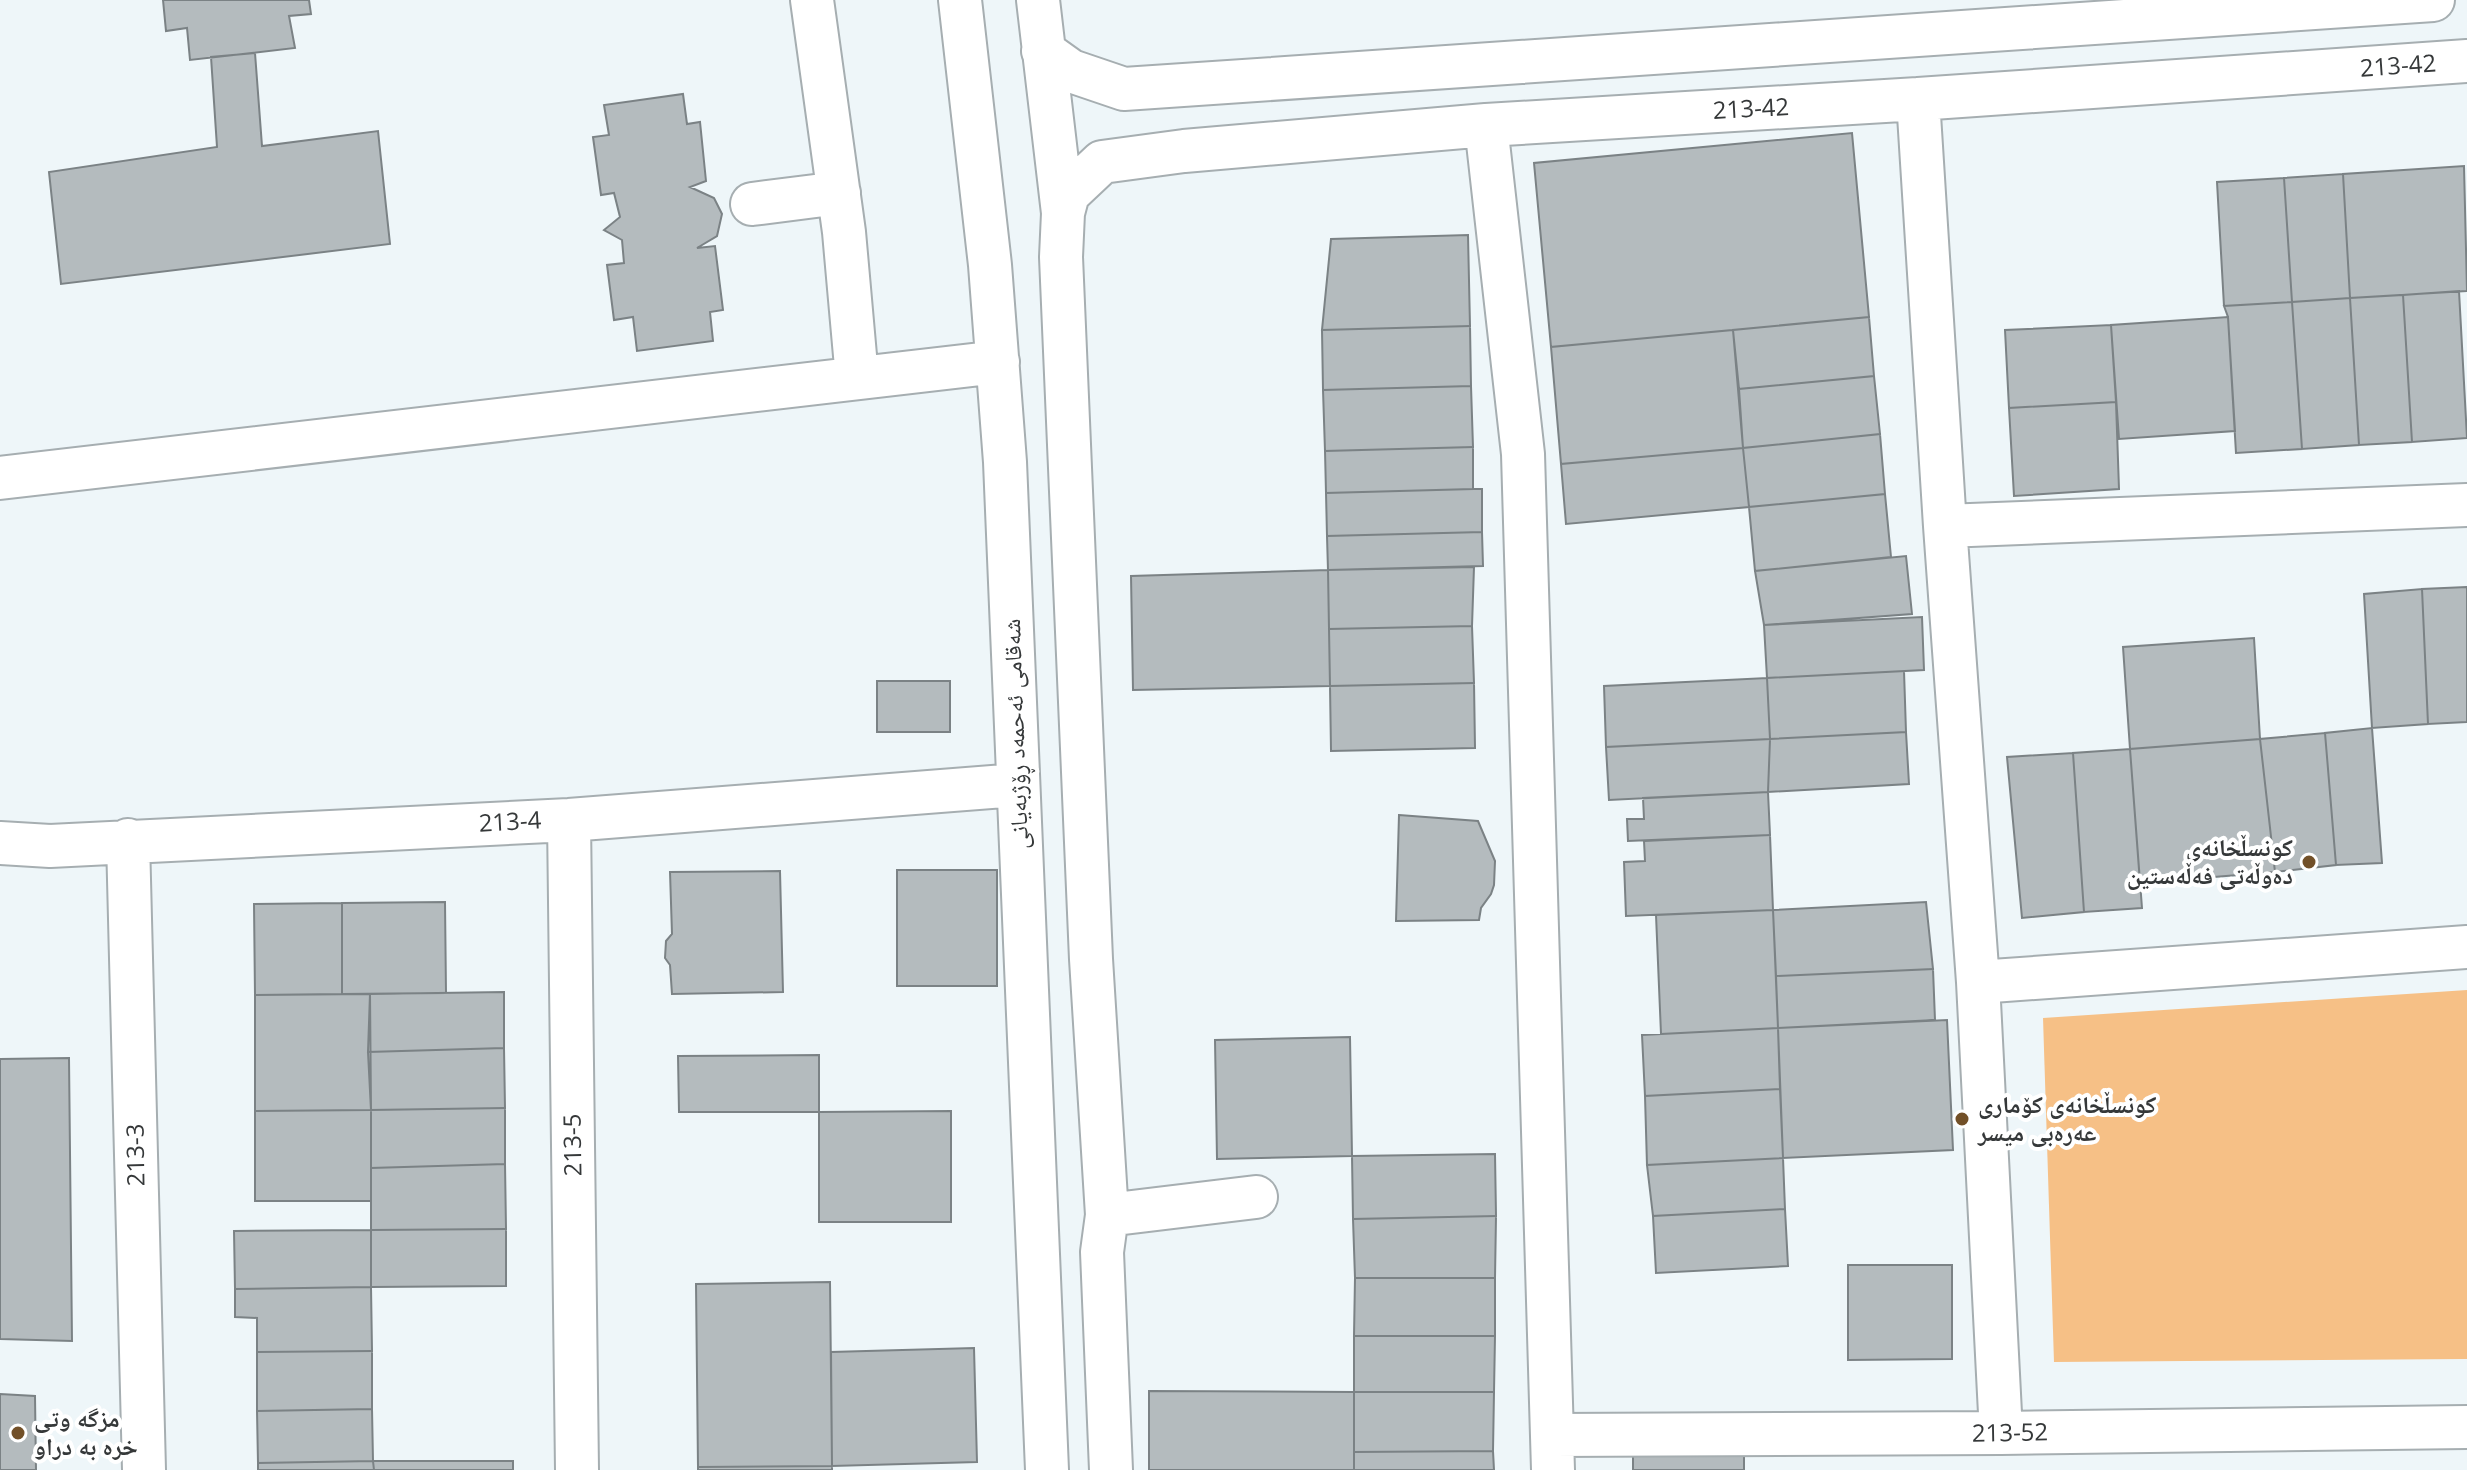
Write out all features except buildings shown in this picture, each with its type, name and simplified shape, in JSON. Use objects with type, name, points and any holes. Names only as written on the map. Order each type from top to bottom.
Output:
[{"type":"street","points":[[812,0],[839,193],[857,378]]},
{"type":"street","name":"شەقامی ئەحمەد ڕۆژبەیانی","points":[[960,0],[989,249],[1005,462],[1047,1470]]},
{"type":"street","points":[[1038,0],[1063,213],[1061,257],[1104,1234],[1111,1470]]},
{"type":"street","points":[[1043,51],[1071,71],[1124,89],[2228,8],[2433,0]]},
{"type":"street","name":"213-42","points":[[1063,213],[1068,194],[1102,162],[1184,151],[1486,125],[2467,61]]},
{"type":"street","points":[[1918,99],[1978,982],[2001,1433]]},
{"type":"street","points":[[1486,125],[1523,454],[1553,1452]]},
{"type":"street","points":[[752,204],[839,193]]},
{"type":"street","points":[[0,478],[998,362]]},
{"type":"street","points":[[1945,526],[2467,505]]},
{"type":"street","name":"213-4","points":[[0,843],[50,846],[569,820],[1018,785]]},
{"type":"street","name":"213-5","points":[[569,820],[577,1470]]},
{"type":"street","name":"213-3","points":[[128,840],[144,1470]]},
{"type":"street","points":[[1978,982],[2467,947]]},
{"type":"street","points":[[1038,1253],[1256,1197]]},
{"type":"street","name":"213-52","points":[[1553,1452],[2001,1433],[2467,1427]]},
{"type":"shaded area","points":[[2467,990],[2467,1359],[2054,1362],[2043,1018]]},
{"type":"place","name":"کونسڵخانەی دەوڵەتی فەڵەستین","points":[[2309,862]]},
{"type":"place","name":"کونسڵخانەی کۆماری عەرەبی میسر","points":[[1962,1119]]},
{"type":"place","name":"مزگه وتى خره به دراو","points":[[18,1433]]}]
